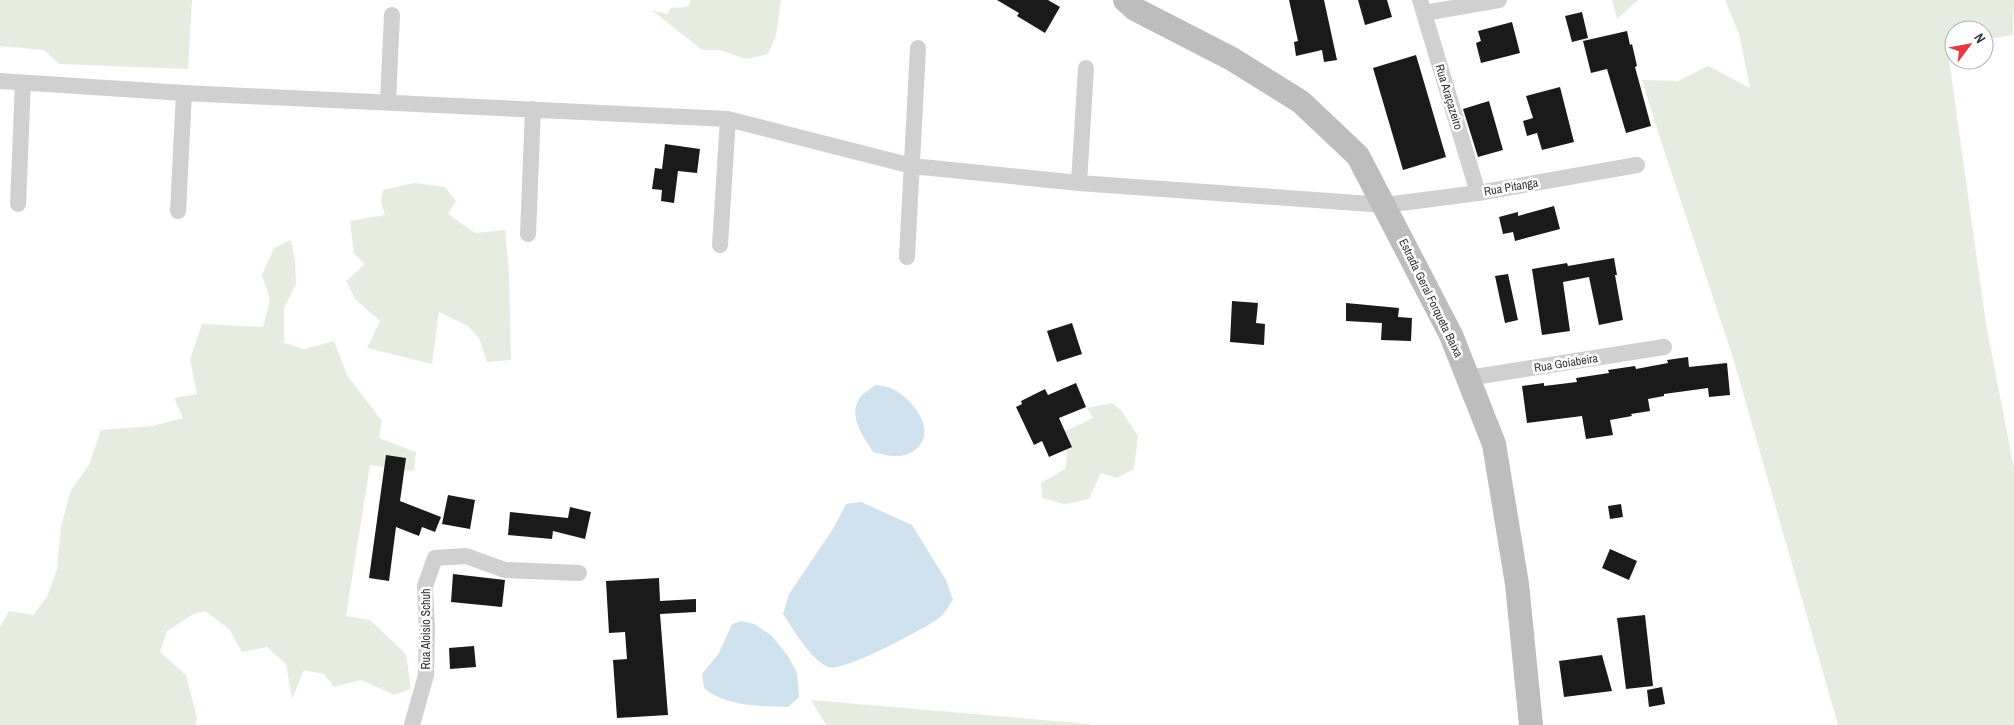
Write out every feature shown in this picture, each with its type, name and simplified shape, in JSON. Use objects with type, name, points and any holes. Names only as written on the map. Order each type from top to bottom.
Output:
[{"type":"street","name":"Estrada Geral Forqueta Baixa","points":[[1125,0],[1136,9],[1232,59],[1301,102],[1358,156],[1451,335],[1494,444],[1517,584],[1530,725]]},
{"type":"street","points":[[1422,6],[1499,0]]},
{"type":"street","name":"Rua Araçazeiro","points":[[1422,6],[1478,193]]},
{"type":"street","points":[[388,102],[392,15]]},
{"type":"street","points":[[907,257],[918,48]]},
{"type":"street","points":[[1079,183],[1086,68]]},
{"type":"street","name":"Rua Pitanga","points":[[0,81],[184,93],[728,119],[912,166],[1079,183],[1385,205],[1478,193],[1637,165]]},
{"type":"street","points":[[18,204],[23,83]]},
{"type":"street","points":[[178,211],[184,93]]},
{"type":"street","points":[[528,234],[533,109]]},
{"type":"street","points":[[720,245],[728,119]]},
{"type":"street","name":"Rua Goiabeira","points":[[1468,378],[1664,347]]},
{"type":"street","name":"Rua Aloisio Schuh","points":[[412,725],[426,675],[427,629],[425,586],[435,558],[466,556],[505,570],[579,573]]},
{"type":"shaded area","points":[[0,0],[192,0],[188,69],[59,64],[44,50],[0,46]]},
{"type":"shaded area","points":[[691,0],[781,0],[776,36],[768,54],[746,59],[720,50],[702,50],[652,10],[667,14],[671,8],[688,7]]},
{"type":"shaded area","points":[[1612,0],[1638,0],[1617,19]]},
{"type":"shaded area","points":[[1725,0],[2014,0],[2013,35],[1994,38],[1994,20],[1944,20],[1944,70],[1950,70],[1986,324],[2014,468],[2014,725],[1838,725],[1733,358],[1642,80],[1678,81],[1708,66],[1750,88],[1739,34]]},
{"type":"shaded area","points":[[414,183],[445,187],[456,201],[448,214],[475,233],[505,230],[509,273],[511,360],[487,362],[479,338],[468,326],[439,312],[432,364],[367,348],[380,321],[356,300],[346,281],[365,264],[354,254],[350,221],[385,215],[381,202],[383,190]]},
{"type":"shaded area","points":[[291,240],[295,261],[296,284],[284,308],[284,343],[304,349],[334,341],[347,375],[382,421],[379,438],[416,452],[414,471],[370,465],[346,616],[370,620],[406,654],[411,689],[394,695],[361,680],[334,687],[324,674],[304,670],[292,699],[286,664],[267,647],[242,652],[229,629],[205,611],[192,615],[167,631],[160,652],[186,675],[197,718],[195,725],[0,725],[0,627],[9,611],[33,615],[47,597],[57,569],[61,526],[71,490],[89,465],[101,430],[153,426],[183,418],[174,398],[197,394],[190,359],[202,324],[263,327],[270,300],[262,275],[274,248]]},
{"type":"shaded area","points":[[1112,403],[1121,410],[1138,436],[1134,469],[1117,478],[1101,473],[1089,499],[1064,504],[1042,498],[1041,483],[1065,469],[1066,449],[1071,444],[1065,431],[1093,418],[1087,408]]},
{"type":"shaded area","points":[[811,700],[1090,724],[1090,725],[826,725]]},
{"type":"water","points":[[876,385],[890,388],[905,397],[922,419],[924,435],[921,443],[915,450],[896,456],[873,452],[862,434],[855,414],[858,401],[861,396]]},
{"type":"water","points":[[861,502],[912,525],[946,580],[953,600],[939,618],[901,640],[849,663],[828,667],[809,651],[783,614],[789,594],[833,529],[846,504]]},
{"type":"water","points":[[741,621],[754,624],[771,635],[788,656],[797,673],[799,697],[788,707],[755,706],[733,702],[723,699],[704,688],[702,674],[719,653],[732,624]]},
{"type":"building","points":[[997,0],[1048,0],[1060,7],[1045,33],[1017,16],[1019,13]]},
{"type":"building","points":[[1289,0],[1324,0],[1337,60],[1324,62],[1322,50],[1296,56],[1294,42],[1298,41]]},
{"type":"building","points":[[1358,0],[1387,0],[1392,17],[1365,25]]},
{"type":"building","points":[[1582,12],[1588,38],[1572,42],[1565,16]]},
{"type":"building","points":[[1512,22],[1520,53],[1481,63],[1476,43],[1481,41],[1478,31]]},
{"type":"building","points":[[1627,31],[1630,45],[1632,44],[1637,66],[1635,67],[1651,126],[1626,133],[1607,69],[1591,73],[1583,41]]},
{"type":"building","points":[[1416,55],[1446,157],[1403,170],[1373,68]]},
{"type":"building","points":[[1560,87],[1574,142],[1542,150],[1537,133],[1527,136],[1523,121],[1533,118],[1526,96]]},
{"type":"building","points":[[1489,101],[1503,150],[1478,157],[1463,109]]},
{"type":"building","points":[[665,144],[700,149],[697,173],[678,171],[674,203],[661,201],[662,190],[652,189],[655,168],[662,169]]},
{"type":"building","points":[[1554,206],[1560,229],[1515,241],[1513,232],[1503,234],[1499,217],[1518,212],[1518,216]]},
{"type":"building","points":[[1614,258],[1623,320],[1599,325],[1589,277],[1563,282],[1570,331],[1542,335],[1532,269],[1567,263],[1568,266]]},
{"type":"building","points":[[1508,274],[1518,320],[1505,323],[1495,276]]},
{"type":"building","points":[[1232,301],[1258,303],[1256,323],[1265,324],[1264,345],[1230,342]]},
{"type":"building","points":[[1346,303],[1399,308],[1398,317],[1412,318],[1411,341],[1381,340],[1382,323],[1346,321]]},
{"type":"building","points":[[1072,323],[1082,354],[1057,362],[1047,331]]},
{"type":"building","points":[[1688,357],[1689,367],[1727,363],[1730,395],[1709,397],[1708,388],[1664,394],[1664,396],[1648,399],[1650,411],[1610,420],[1613,435],[1586,439],[1582,416],[1527,423],[1522,386],[1544,383],[1544,386],[1577,382],[1576,378],[1609,373],[1608,370],[1635,366],[1636,369],[1668,363],[1667,360]]},
{"type":"building","points":[[1076,383],[1086,407],[1059,418],[1072,447],[1049,457],[1042,441],[1034,445],[1016,407],[1022,404],[1021,401],[1045,389],[1048,395]]},
{"type":"building","points":[[386,455],[406,458],[400,501],[441,517],[435,532],[422,527],[419,536],[396,527],[389,581],[369,578]]},
{"type":"building","points":[[448,495],[475,500],[470,529],[442,524]]},
{"type":"building","points":[[1621,504],[1623,517],[1610,519],[1608,506]]},
{"type":"building","points":[[570,507],[591,512],[585,539],[553,531],[552,539],[508,535],[510,512],[568,518]]},
{"type":"building","points":[[1610,549],[1637,561],[1629,580],[1602,568]]},
{"type":"building","points":[[453,574],[505,580],[502,607],[451,602]]},
{"type":"building","points":[[659,578],[660,601],[696,599],[696,612],[660,614],[668,715],[617,718],[613,660],[627,659],[625,632],[609,633],[606,581]]},
{"type":"building","points":[[1645,615],[1653,686],[1626,689],[1617,618]]},
{"type":"building","points":[[474,646],[476,667],[450,669],[449,648]]},
{"type":"building","points":[[1602,655],[1612,691],[1564,697],[1559,661]]},
{"type":"building","points":[[1662,687],[1665,704],[1649,707],[1647,690]]}]
